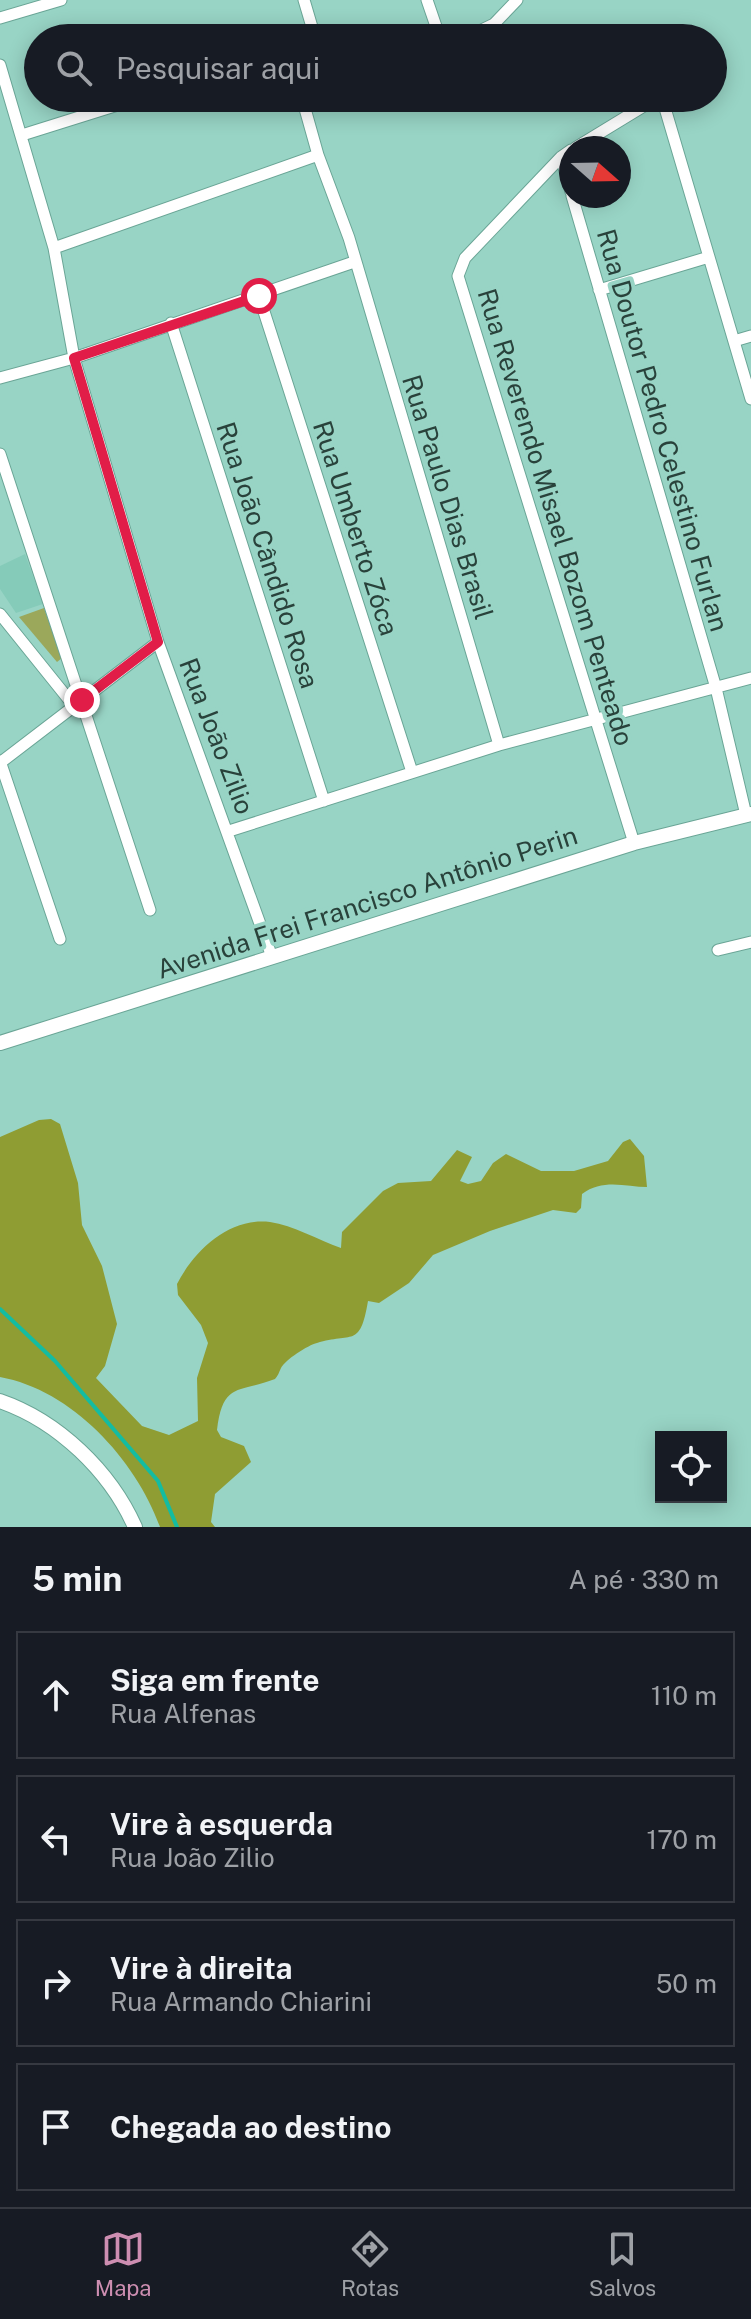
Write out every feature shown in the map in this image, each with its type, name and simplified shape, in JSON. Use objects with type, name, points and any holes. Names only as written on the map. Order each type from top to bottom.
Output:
[{"type":"street","points":[[0,18],[61,0]]},
{"type":"street","points":[[304,0],[311,24]]},
{"type":"street","points":[[427,0],[435,24]]},
{"type":"street","points":[[494,24],[517,0]]},
{"type":"street","name":"Rua João Zilio","points":[[0,65],[54,248],[74,358],[158,642],[229,831],[272,957]]},
{"type":"street","points":[[22,135],[95,112]]},
{"type":"street","name":"Rua Paulo Dias Brasil","points":[[306,112],[318,155],[349,238],[499,745]]},
{"type":"street","name":"Rua Reverendo Misael Bozom Penteado","points":[[596,136],[636,112]]},
{"type":"street","points":[[664,112],[751,399]]},
{"type":"street","points":[[54,248],[318,155]]},
{"type":"street","name":"Rua Reverendo Misael Bozom Penteado","points":[[559,162],[465,258],[458,276],[634,843]]},
{"type":"street","name":"Rua Doutor Pedro Celestino Furlan","points":[[576,208],[716,688],[748,815]]},
{"type":"street","points":[[599,290],[709,257]]},
{"type":"street","points":[[0,378],[74,358],[354,262]]},
{"type":"street","name":"Rua Umberto Zóca","points":[[259,296],[412,772]]},
{"type":"street","name":"Rua João Cândido Rosa","points":[[171,323],[324,801]]},
{"type":"street","points":[[734,341],[751,336]]},
{"type":"street","points":[[0,454],[78,703],[150,910]]},
{"type":"street","points":[[0,614],[78,703]]},
{"type":"street","points":[[60,939],[0,762],[158,642]]},
{"type":"street","points":[[229,831],[499,745],[751,678]]},
{"type":"street","name":"Avenida Frei Francisco Antônio Perin","points":[[0,1043],[634,843],[748,815]]},
{"type":"street","points":[[718,950],[751,942]]},
{"type":"street","points":[[0,1401],[32,1413],[89,1460],[128,1511],[135,1527]]},
{"type":"shaded area","points":[[25,554],[43,604],[16,613],[0,589],[0,566]]},
{"type":"shaded area","points":[[44,608],[62,658],[57,662],[19,617]]},
{"type":"green space","points":[[51,1119],[60,1124],[78,1183],[82,1225],[102,1266],[117,1324],[105,1366],[96,1378],[142,1426],[169,1435],[198,1421],[197,1378],[208,1343],[201,1325],[178,1295],[177,1284],[203,1249],[227,1231],[255,1222],[270,1222],[297,1229],[341,1248],[342,1232],[383,1191],[398,1183],[431,1181],[457,1150],[472,1157],[460,1181],[468,1184],[481,1181],[493,1163],[506,1154],[541,1171],[574,1171],[608,1161],[623,1142],[630,1139],[644,1156],[647,1187],[598,1186],[582,1194],[581,1208],[576,1213],[553,1210],[490,1231],[433,1255],[409,1283],[379,1303],[368,1301],[362,1326],[353,1336],[308,1347],[287,1361],[275,1379],[235,1391],[224,1403],[217,1430],[221,1437],[244,1446],[251,1462],[215,1494],[211,1522],[215,1527],[160,1527],[135,1477],[98,1432],[52,1396],[27,1384],[0,1377],[0,1137],[39,1120]]},
{"type":"waterway","points":[[0,1309],[55,1361],[158,1481],[177,1527]]},
{"type":"route","points":[[82,700],[158,642],[74,358],[259,296]]}]
